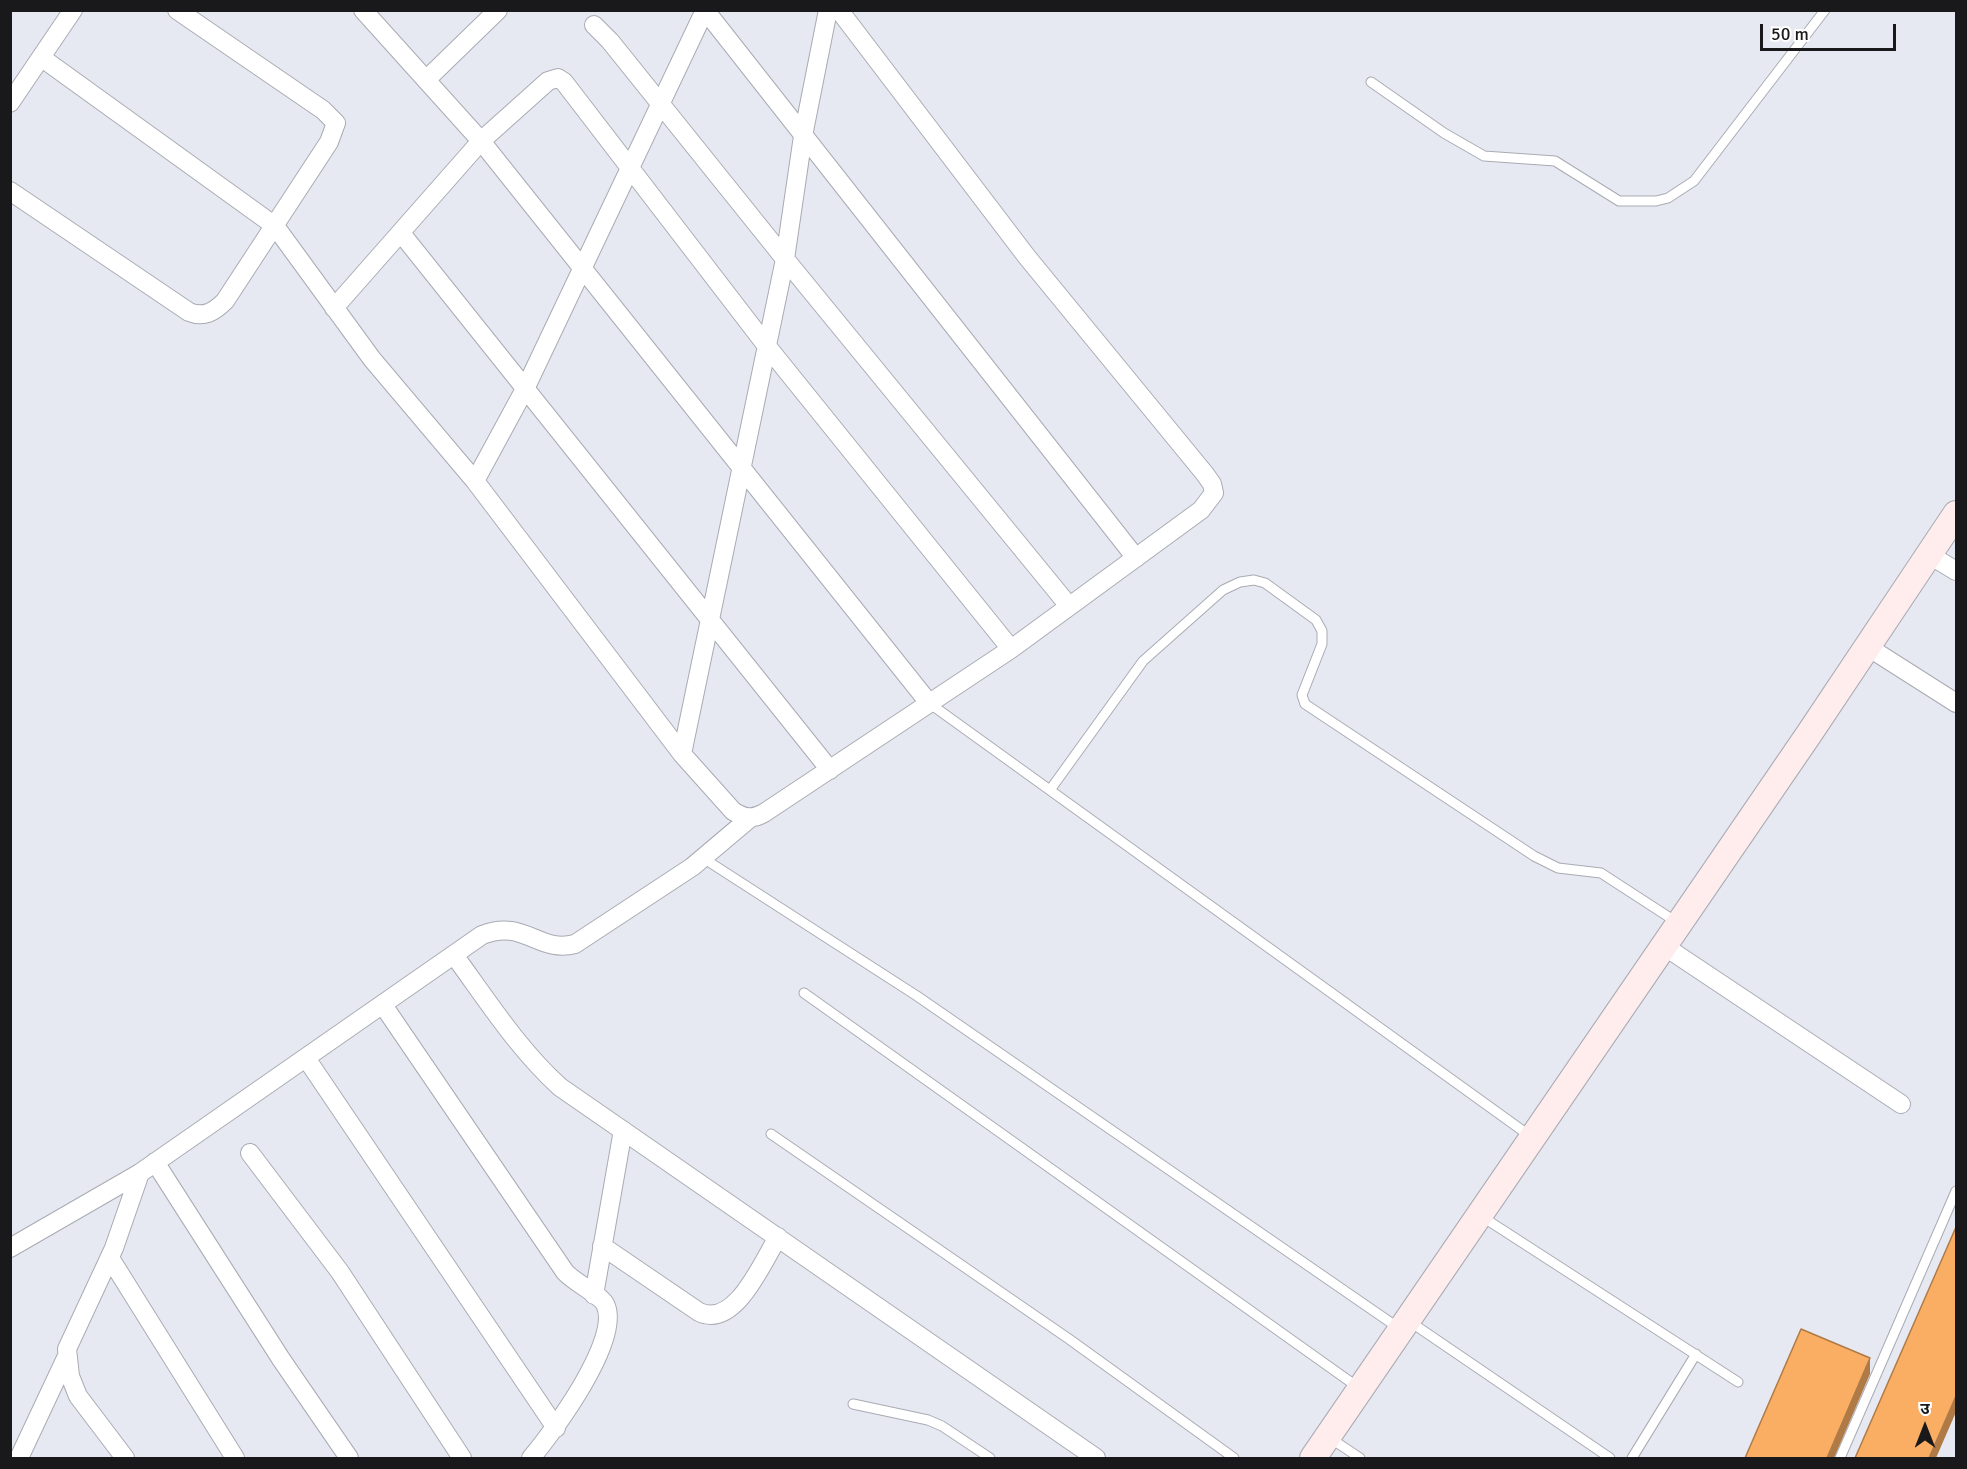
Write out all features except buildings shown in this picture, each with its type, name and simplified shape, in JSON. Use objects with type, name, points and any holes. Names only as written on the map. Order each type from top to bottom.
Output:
[{"type":"main road","points":[[1313,1458],[1664,946],[1956,514]]},
{"type":"street","points":[[10,103],[16,88],[42,58],[73,10]]},
{"type":"street","points":[[10,191],[196,315],[215,310],[225,301],[329,142],[336,123],[323,110],[177,10]]},
{"type":"street","points":[[363,10],[481,141],[929,703]]},
{"type":"street","points":[[682,754],[784,259],[803,136],[828,10]]},
{"type":"street","points":[[10,1248],[140,1173],[482,935],[506,929],[557,946],[575,944],[703,858],[750,818],[764,813],[1011,649],[1201,510],[1214,493],[1212,484],[1027,257],[839,10]]},
{"type":"street","points":[[427,79],[496,11]]},
{"type":"street","points":[[475,481],[526,387],[705,11],[1136,558]]},
{"type":"street","points":[[594,24],[1069,606]]},
{"type":"street","points":[[42,58],[275,226],[372,359],[475,481],[682,754],[733,811],[750,818]]},
{"type":"street","points":[[334,308],[481,141],[548,81],[558,78],[564,82],[766,345],[1011,649]]},
{"type":"street","points":[[401,233],[711,618],[830,770]]},
{"type":"street","points":[[1928,554],[1956,571]]},
{"type":"street","points":[[1868,646],[1956,703]]},
{"type":"street","points":[[1664,946],[1900,1104]]},
{"type":"street","points":[[454,955],[541,1069],[569,1094],[1096,1458]]},
{"type":"street","points":[[383,1005],[565,1272],[605,1305],[608,1316],[605,1337],[578,1394],[556,1428],[531,1458]]},
{"type":"street","points":[[306,1058],[556,1428]]},
{"type":"street","points":[[594,1295],[623,1130]]},
{"type":"street","points":[[250,1153],[340,1272],[462,1458]]},
{"type":"street","points":[[155,1162],[281,1359],[349,1458]]},
{"type":"street","points":[[19,1458],[110,1258],[140,1173]]},
{"type":"street","points":[[603,1246],[699,1312],[714,1316],[732,1308],[778,1237]]},
{"type":"street","points":[[110,1258],[235,1458]]},
{"type":"street","points":[[66,1358],[72,1385],[125,1458]]},
{"type":"lane","points":[[1371,82],[1444,133],[1484,156],[1555,161],[1619,201],[1656,201],[1668,198],[1694,181],[1825,10]]},
{"type":"lane","points":[[1050,790],[1143,661],[1223,590],[1240,582],[1254,580],[1265,583],[1279,592],[1316,620],[1322,631],[1322,644],[1302,695],[1305,704],[1534,856],[1558,868],[1601,873],[1679,923]]},
{"type":"lane","points":[[929,703],[1532,1137]]},
{"type":"lane","points":[[703,858],[917,996],[1403,1324],[1610,1458]]},
{"type":"lane","points":[[804,993],[1359,1388]]},
{"type":"lane","points":[[771,1134],[1069,1339],[1234,1458]]},
{"type":"lane","points":[[1840,1458],[1956,1191]]},
{"type":"lane","points":[[1479,1215],[1738,1382]]},
{"type":"lane","points":[[1632,1458],[1696,1354]]},
{"type":"lane","points":[[853,1404],[928,1420],[942,1426],[990,1458]]},
{"type":"lane","points":[[1328,1436],[1360,1458]]}]
